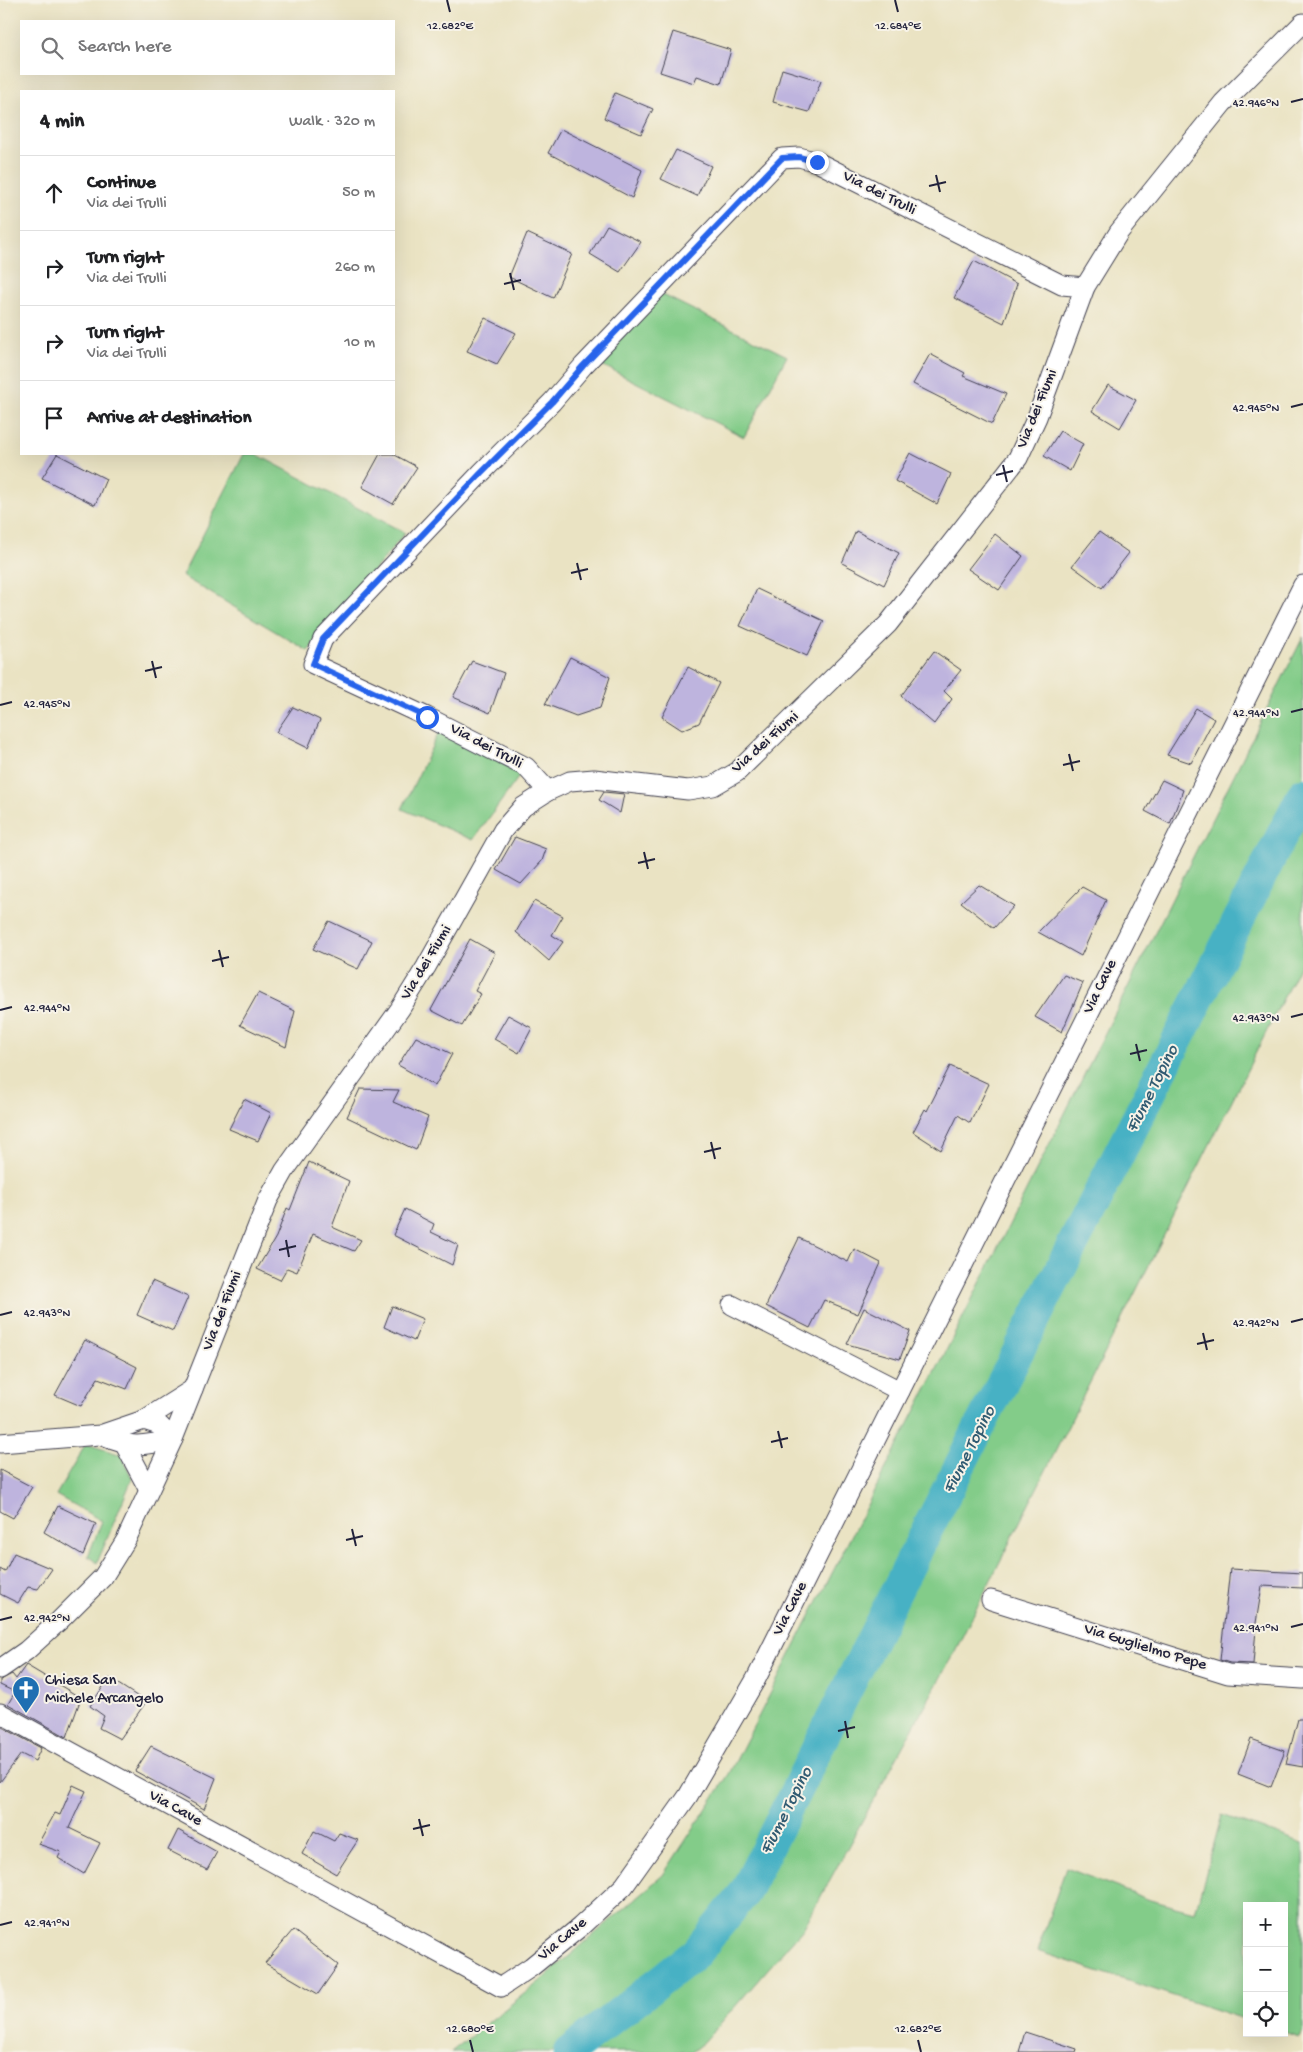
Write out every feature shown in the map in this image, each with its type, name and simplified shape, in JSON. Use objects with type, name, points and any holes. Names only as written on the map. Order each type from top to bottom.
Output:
[{"type":"street","name":"Via dei Fiumi","points":[[0,1670],[53,1627],[103,1576],[126,1540],[173,1439],[268,1200],[284,1170],[400,1009],[426,967],[503,830],[524,807],[548,791],[570,781],[594,779],[688,790],[713,786],[737,772],[888,624],[1018,458],[1037,417],[1085,288],[1119,232],[1223,103],[1303,23]]},
{"type":"street","name":"Via dei Trulli","points":[[548,791],[526,767],[427,717],[313,664],[323,639],[481,473],[552,402],[583,366],[782,158],[799,157],[817,162],[1062,285],[1085,288]]},
{"type":"street","name":"Via Cave","points":[[0,1713],[501,1987],[531,1967],[580,1927],[624,1886],[688,1796],[756,1679],[1303,585]]},
{"type":"street","points":[[732,1305],[900,1391]]},
{"type":"street","points":[[0,1443],[100,1435],[144,1420],[193,1389]]},
{"type":"street","points":[[100,1435],[125,1445],[147,1446],[173,1439],[159,1425],[144,1420]]},
{"type":"street","points":[[125,1445],[149,1490]]},
{"type":"street","name":"Via Guglielmo Pepe","points":[[991,1600],[1228,1674],[1303,1679]]},
{"type":"green space","points":[[661,294],[787,356],[744,437],[596,362]]},
{"type":"green space","points":[[243,455],[258,455],[405,533],[308,651],[182,576]]},
{"type":"green space","points":[[1303,637],[1303,959],[955,1651],[803,1929],[704,2042],[691,2052],[451,2052],[539,1982],[663,1875],[729,1774],[941,1361]]},
{"type":"green space","points":[[439,732],[523,771],[473,840],[402,809]]},
{"type":"green space","points":[[86,1444],[122,1455],[132,1479],[97,1563],[88,1556],[102,1521],[56,1495]]},
{"type":"green space","points":[[1222,1815],[1303,1844],[1303,2029],[1299,2037],[1288,2033],[1288,1902],[1243,1902],[1243,2019],[1037,1951],[1066,1868],[1150,1900],[1195,1912]]},
{"type":"building","points":[[673,32],[731,50],[721,84],[697,76],[694,83],[660,72]]},
{"type":"building","points":[[782,69],[821,81],[809,112],[773,102]]},
{"type":"building","points":[[615,93],[653,109],[641,134],[604,118]]},
{"type":"building","points":[[561,129],[642,170],[632,198],[548,153]]},
{"type":"building","points":[[676,150],[711,166],[697,196],[661,179]]},
{"type":"building","points":[[607,225],[641,242],[620,272],[590,254]]},
{"type":"building","points":[[527,233],[572,254],[553,298],[509,277]]},
{"type":"building","points":[[974,261],[1017,284],[1004,323],[954,298]]},
{"type":"building","points":[[485,318],[516,333],[497,364],[467,351]]},
{"type":"building","points":[[930,354],[965,373],[963,376],[1006,394],[992,424],[913,384]]},
{"type":"building","points":[[1108,385],[1136,400],[1120,428],[1092,411]]},
{"type":"building","points":[[1060,431],[1083,444],[1070,471],[1044,456]]},
{"type":"building","points":[[910,453],[951,474],[937,504],[895,481]]},
{"type":"building","points":[[56,455],[59,455],[106,479],[95,505],[42,478]]},
{"type":"building","points":[[379,455],[395,455],[417,467],[393,504],[362,487]]},
{"type":"building","points":[[856,531],[899,553],[884,585],[842,563]]},
{"type":"building","points":[[1099,532],[1129,553],[1102,588],[1072,566]]},
{"type":"building","points":[[995,534],[1023,556],[999,590],[968,569]]},
{"type":"building","points":[[757,589],[824,621],[807,656],[740,626]]},
{"type":"building","points":[[934,651],[961,670],[944,691],[952,699],[934,724],[901,696]]},
{"type":"building","points":[[570,657],[610,677],[600,708],[576,716],[545,704]]},
{"type":"building","points":[[472,661],[504,673],[490,713],[453,697]]},
{"type":"building","points":[[688,667],[719,683],[699,723],[682,730],[662,717]]},
{"type":"building","points":[[293,707],[320,720],[308,748],[276,732]]},
{"type":"building","points":[[1196,708],[1214,719],[1191,763],[1167,755]]},
{"type":"building","points":[[1162,780],[1183,790],[1170,824],[1145,811]]},
{"type":"building","points":[[604,792],[624,794],[620,813],[599,800]]},
{"type":"building","points":[[515,837],[546,849],[542,861],[521,884],[496,870]]},
{"type":"building","points":[[979,885],[1014,906],[994,928],[961,902]]},
{"type":"building","points":[[1082,887],[1106,900],[1081,956],[1038,932]]},
{"type":"building","points":[[534,901],[563,916],[552,935],[563,942],[549,961],[516,932]]},
{"type":"building","points":[[329,921],[372,941],[358,969],[313,949]]},
{"type":"building","points":[[470,939],[495,953],[475,991],[481,994],[462,1026],[431,1010]]},
{"type":"building","points":[[1064,975],[1083,983],[1062,1032],[1035,1017]]},
{"type":"building","points":[[258,993],[295,1011],[286,1047],[240,1025]]},
{"type":"building","points":[[508,1015],[532,1028],[519,1053],[494,1039]]},
{"type":"building","points":[[416,1037],[452,1054],[435,1086],[398,1065]]},
{"type":"building","points":[[950,1066],[989,1084],[970,1123],[958,1115],[941,1150],[913,1132],[925,1109],[927,1111]]},
{"type":"building","points":[[360,1089],[399,1090],[393,1102],[428,1117],[416,1150],[347,1117]]},
{"type":"building","points":[[244,1099],[271,1113],[258,1141],[229,1129]]},
{"type":"building","points":[[309,1162],[349,1181],[332,1227],[361,1240],[354,1251],[313,1234],[297,1272],[287,1268],[280,1280],[257,1269],[276,1237],[287,1208],[290,1210]]},
{"type":"building","points":[[405,1209],[434,1224],[431,1232],[458,1245],[452,1265],[393,1235]]},
{"type":"building","points":[[799,1238],[848,1262],[854,1249],[881,1263],[858,1314],[824,1300],[810,1328],[766,1306]]},
{"type":"building","points":[[152,1281],[188,1297],[173,1331],[137,1315]]},
{"type":"building","points":[[392,1306],[423,1319],[414,1341],[384,1327]]},
{"type":"building","points":[[864,1308],[910,1331],[900,1359],[847,1344]]},
{"type":"building","points":[[85,1340],[137,1367],[127,1389],[98,1378],[81,1406],[55,1395]]},
{"type":"building","points":[[0,1470],[32,1487],[13,1518],[0,1511]]},
{"type":"building","points":[[58,1506],[96,1524],[83,1555],[44,1532]]},
{"type":"building","points":[[14,1553],[52,1569],[38,1589],[28,1587],[18,1603],[0,1594],[0,1569],[5,1572]]},
{"type":"building","points":[[1230,1569],[1303,1573],[1303,1588],[1262,1586],[1255,1629],[1253,1664],[1230,1663],[1220,1660]]},
{"type":"building","points":[[26,1665],[81,1698],[67,1737],[8,1704],[15,1692],[0,1685],[0,1680],[12,1674],[16,1679]]},
{"type":"building","points":[[109,1678],[146,1702],[120,1739],[99,1728],[104,1716],[90,1706]]},
{"type":"building","points":[[1298,1719],[1303,1719],[1303,1767],[1286,1764]]},
{"type":"building","points":[[0,1726],[41,1748],[35,1761],[21,1754],[0,1782]]},
{"type":"building","points":[[1251,1739],[1285,1751],[1271,1787],[1238,1774]]},
{"type":"building","points":[[151,1746],[216,1778],[204,1809],[135,1771]]},
{"type":"building","points":[[73,1785],[86,1791],[69,1828],[100,1843],[84,1874],[58,1858],[61,1852],[38,1844],[55,1813],[60,1815]]},
{"type":"building","points":[[178,1830],[217,1852],[207,1870],[168,1850]]},
{"type":"building","points":[[314,1831],[334,1841],[339,1833],[358,1840],[336,1874],[302,1854]]},
{"type":"building","points":[[293,1930],[338,1965],[318,1994],[265,1963]]},
{"type":"building","points":[[1025,2032],[1077,2049],[1076,2052],[1019,2052]]},
{"type":"waterway","name":"Fiume Topino","points":[[569,2052],[696,1953],[745,1892],[929,1526],[1303,794]]},
{"type":"place","name":"Chiesa San Michele Arcangelo","points":[[26,1714]]},
{"type":"route","points":[[427,717],[313,664],[323,639],[481,473],[552,402],[583,366],[782,158],[799,157],[817,162]]}]
